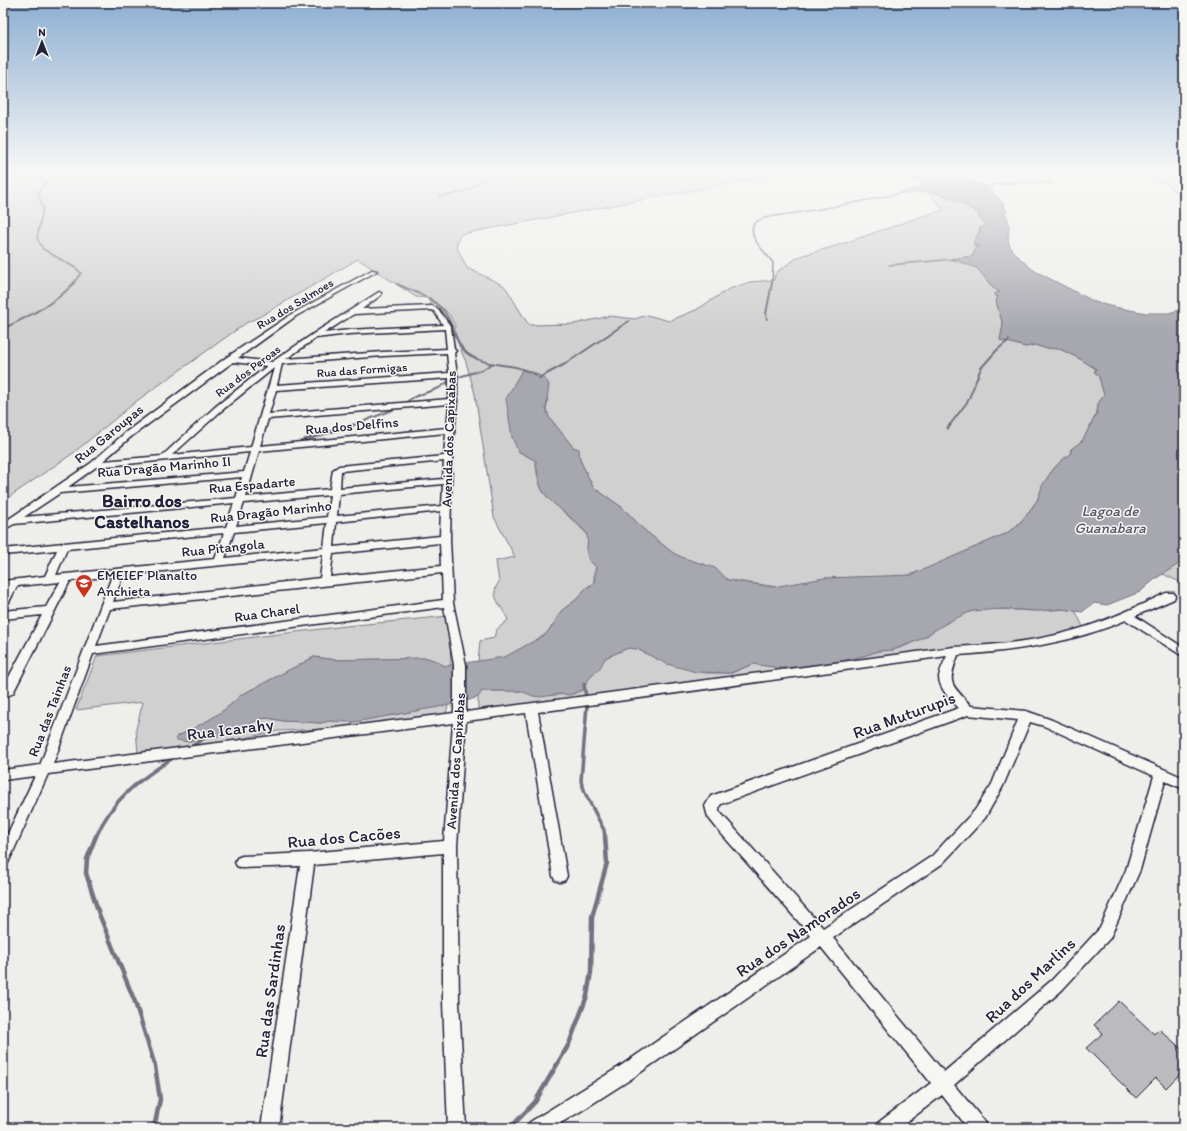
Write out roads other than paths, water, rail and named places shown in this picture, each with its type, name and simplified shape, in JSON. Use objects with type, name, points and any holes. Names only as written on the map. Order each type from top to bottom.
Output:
[{"type":"street","name":"Rua dos Salmoes","points":[[230,359],[294,315],[374,271]]},
{"type":"street","name":"Rua dos Peroas","points":[[165,458],[240,390],[313,336],[380,294]]},
{"type":"street","name":"Rua dos Peroas","points":[[352,312],[430,308]]},
{"type":"street","name":"Avenida dos Capixabas","points":[[430,308],[436,310],[448,327],[452,352],[453,375],[453,401],[448,458],[445,539],[448,603],[460,665],[461,717],[450,846],[451,1002],[457,1128]]},
{"type":"street","points":[[313,336],[349,332],[448,327]]},
{"type":"street","points":[[230,359],[276,364],[383,354],[452,352]]},
{"type":"street","name":"Rua Garoupas","points":[[3,527],[94,465],[141,425],[230,359]]},
{"type":"street","points":[[219,562],[240,500],[265,417],[273,388],[276,364]]},
{"type":"street","name":"Rua das Formigas","points":[[273,388],[453,375]]},
{"type":"street","points":[[265,417],[453,401]]},
{"type":"street","name":"Rua dos Delfins","points":[[94,465],[255,448],[451,430]]},
{"type":"street","points":[[325,581],[327,551],[337,470],[342,467],[448,458]]},
{"type":"street","name":"Rua Dragão Marinho II","points":[[59,490],[247,474]]},
{"type":"street","name":"Rua Espadarte","points":[[12,522],[447,481]]},
{"type":"street","name":"Rua Dragão Marinho","points":[[3,552],[446,508]]},
{"type":"street","name":"Rua Pitangola","points":[[8,583],[445,539]]},
{"type":"street","points":[[49,579],[63,547]]},
{"type":"street","name":"Rua Charel","points":[[106,606],[446,569]]},
{"type":"street","name":"Rua das Tainhas","points":[[3,858],[44,770],[119,572]]},
{"type":"street","points":[[3,695],[9,690],[67,577]]},
{"type":"street","points":[[3,603],[8,583]]},
{"type":"street","name":"Rua Icarahy","points":[[3,775],[531,708],[954,651],[1010,647],[1060,638],[1092,630],[1170,596]]},
{"type":"street","name":"Rua Charel","points":[[89,651],[448,603]]},
{"type":"street","points":[[3,615],[51,610]]},
{"type":"street","points":[[1127,616],[1184,653]]},
{"type":"street","points":[[954,651],[945,678],[946,684],[968,710]]},
{"type":"street","points":[[531,708],[560,876]]},
{"type":"street","name":"Rua Muturupis","points":[[822,937],[713,813],[712,806],[716,800],[968,710],[1026,716],[1061,728],[1184,784]]},
{"type":"street","name":"Rua dos Namorados","points":[[536,1128],[625,1073],[822,937],[938,860],[980,814],[994,791],[1026,716]]},
{"type":"street","name":"Rua dos Marlins","points":[[885,1128],[943,1084],[1057,986],[1105,933],[1133,870],[1161,774]]},
{"type":"street","name":"Rua dos Cacões","points":[[242,862],[308,859],[450,846]]},
{"type":"street","name":"Rua das Sardinhas","points":[[270,1128],[308,859]]},
{"type":"street","points":[[822,937],[979,1128]]},
{"type":"water","name":"Lagoa de Guanabara","points":[[987,226],[1009,226],[1009,244],[1024,262],[1035,271],[1095,302],[1146,313],[1169,313],[1184,308],[1184,560],[1155,579],[1140,592],[1107,605],[1094,603],[1082,612],[1061,609],[1039,611],[1003,609],[972,611],[948,622],[921,639],[893,650],[878,651],[826,665],[780,668],[753,664],[730,673],[696,672],[667,664],[637,649],[628,648],[605,658],[600,668],[588,680],[583,690],[569,695],[560,694],[541,697],[533,696],[521,691],[482,691],[478,697],[461,703],[354,722],[329,721],[321,723],[283,721],[268,718],[259,719],[230,735],[193,739],[188,742],[177,740],[176,737],[219,714],[241,695],[314,657],[337,660],[427,658],[445,666],[505,657],[545,635],[561,611],[577,599],[586,588],[594,584],[596,567],[588,557],[586,533],[574,520],[546,496],[539,480],[536,461],[518,451],[512,437],[506,399],[522,370],[540,376],[549,384],[546,409],[549,417],[573,447],[579,449],[580,460],[593,487],[623,508],[643,529],[673,553],[715,568],[728,580],[773,587],[825,578],[911,575],[1005,534],[1015,528],[1027,515],[1038,499],[1042,486],[1049,475],[1058,464],[1071,453],[1071,449],[1082,441],[1097,413],[1098,404],[1104,395],[1099,377],[1094,371],[1096,370],[1095,368],[1080,359],[1060,349],[1044,348],[1035,345],[1026,347],[1000,340],[1003,325],[996,301],[998,297],[994,294],[1000,292],[993,288],[977,268],[951,259],[973,256],[975,249],[980,246],[973,245],[975,244],[974,241],[980,228]]},
{"type":"waterway","points":[[39,226],[37,238],[43,249],[77,269],[81,273],[73,284]]},
{"type":"waterway","points":[[753,226],[753,234],[758,245],[773,263],[772,284]]},
{"type":"waterway","points":[[889,265],[955,259]]},
{"type":"waterway","points":[[767,319],[766,314],[772,283]]},
{"type":"waterway","points":[[3,329],[50,303],[73,284]]},
{"type":"waterway","points":[[397,284],[422,295],[438,305],[447,316],[458,341],[465,352],[479,360],[493,363]]},
{"type":"waterway","points":[[539,378],[565,364],[629,321]]},
{"type":"waterway","points":[[949,426],[968,401],[981,368],[997,350],[1009,340]]},
{"type":"waterway","points":[[351,426],[395,409],[414,397],[439,388],[452,379],[482,370],[493,363]]},
{"type":"waterway","points":[[493,363],[520,368],[536,375]]},
{"type":"waterway","points":[[304,440],[353,425]]},
{"type":"waterway","points":[[584,684],[587,705],[581,781],[586,795],[604,830],[605,837]]},
{"type":"waterway","points":[[189,748],[206,737]]},
{"type":"waterway","points":[[96,837],[110,811],[119,800],[151,772],[176,756]]},
{"type":"waterway","points":[[96,836],[87,859],[86,873],[99,914],[135,1002],[155,1066],[160,1099],[154,1128]]},
{"type":"waterway","points":[[513,1125],[535,1102],[569,1044],[587,996],[591,972],[592,917],[607,863],[605,836]]},
{"type":"place","name":"EMEIEF Planalto Anchieta","points":[[84,598]]},
{"type":"district","name":"Bairro dos Castelhanos","points":[[142,511]]}]
